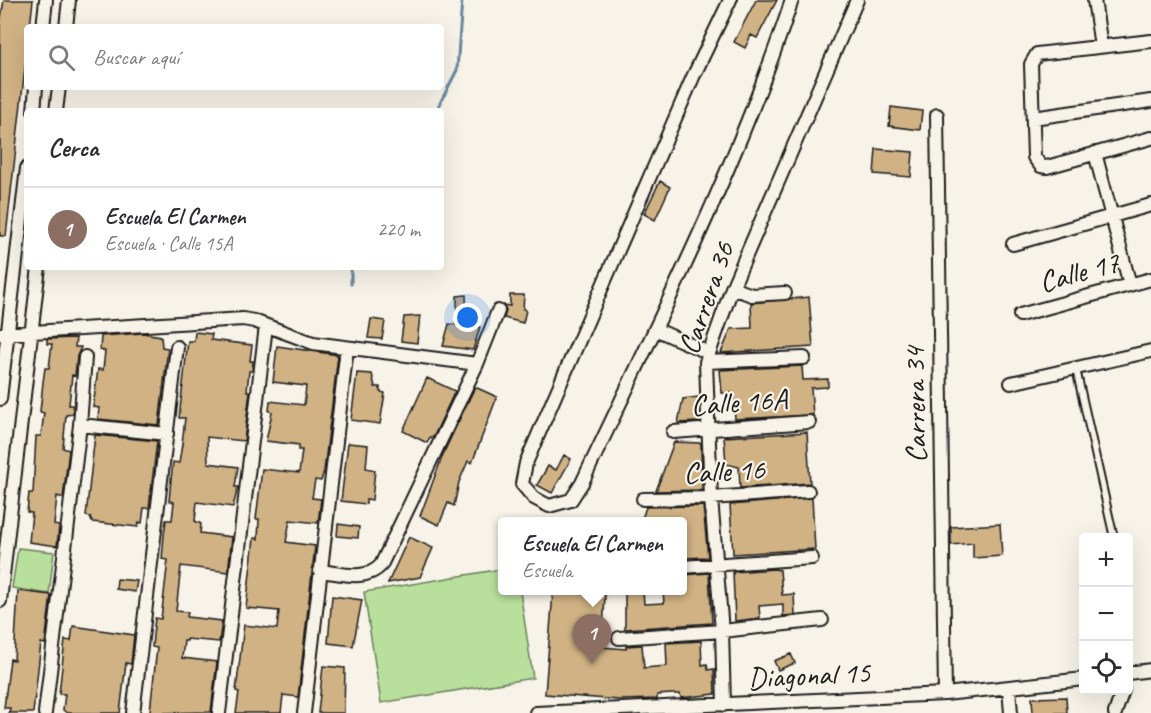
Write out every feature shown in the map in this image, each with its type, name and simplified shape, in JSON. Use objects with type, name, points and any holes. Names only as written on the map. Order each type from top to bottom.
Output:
[{"type":"street","points":[[43,24],[46,0]]},
{"type":"street","points":[[66,24],[69,0]]},
{"type":"street","points":[[730,0],[689,88],[530,453],[522,484],[534,498],[549,506],[571,500],[582,483],[726,179],[767,76],[792,0]]},
{"type":"street","name":"Carrera 36","points":[[724,705],[722,632],[714,565],[707,357],[732,288],[856,0]]},
{"type":"street","points":[[1095,0],[1101,46]]},
{"type":"street","points":[[1151,41],[1037,54],[1032,58],[1034,157],[1041,166],[1047,167],[1151,138]]},
{"type":"street","points":[[34,108],[36,92],[58,92],[56,108]]},
{"type":"street","points":[[1033,118],[1151,101]]},
{"type":"street","name":"Carrera 34","points":[[937,115],[945,694]]},
{"type":"street","points":[[1095,153],[1130,285]]},
{"type":"street","points":[[0,399],[4,333],[24,190]]},
{"type":"street","points":[[1013,244],[1151,205]]},
{"type":"street","points":[[0,601],[39,270]]},
{"type":"street","name":"Calle 17","points":[[1020,315],[1151,279]]},
{"type":"street","points":[[732,288],[752,295],[785,293]]},
{"type":"street","points":[[320,572],[366,576],[381,565],[477,364],[498,312]]},
{"type":"street","points":[[4,333],[243,320],[313,343],[477,364]]},
{"type":"street","points":[[219,713],[266,326]]},
{"type":"street","points":[[655,329],[707,357],[804,358]]},
{"type":"street","points":[[133,713],[177,348]]},
{"type":"street","points":[[304,713],[347,348]]},
{"type":"street","points":[[1011,383],[1151,351]]},
{"type":"street","points":[[45,713],[80,425],[86,357]]},
{"type":"street","name":"Calle 16A","points":[[673,432],[809,423]]},
{"type":"street","points":[[80,425],[167,434]]},
{"type":"street","name":"Calle 16","points":[[643,499],[711,498],[808,491]]},
{"type":"street","points":[[687,567],[812,558]]},
{"type":"street","points":[[619,638],[722,632],[822,620]]},
{"type":"street","points":[[1133,673],[1151,670]]},
{"type":"street","name":"Diagonal 15","points":[[543,712],[675,710],[724,705],[945,694],[1079,679]]},
{"type":"street","points":[[1009,688],[1011,713]]},
{"type":"street","points":[[1115,713],[1121,695]]},
{"type":"lane","points":[[1076,368],[1113,533]]},
{"type":"green space","points":[[18,548],[54,552],[49,594],[12,588]]},
{"type":"green space","points":[[498,570],[498,595],[521,595],[533,678],[381,703],[364,592]]},
{"type":"building","points":[[4,0],[33,0],[30,24],[24,24],[24,77],[6,236],[0,236],[0,23]]},
{"type":"building","points":[[756,0],[777,0],[757,38],[751,35],[745,48],[734,42]]},
{"type":"building","points":[[891,107],[922,111],[920,130],[889,126]]},
{"type":"building","points":[[876,149],[913,152],[911,177],[874,174]]},
{"type":"building","points":[[660,181],[670,187],[655,220],[644,214]]},
{"type":"building","points":[[466,295],[467,325],[480,327],[473,350],[443,346],[449,324],[457,325],[457,296]]},
{"type":"building","points":[[510,295],[524,295],[523,309],[526,310],[523,323],[504,318],[506,310],[504,305],[510,306]]},
{"type":"building","points":[[809,297],[813,347],[721,353],[731,329],[752,328],[751,303]]},
{"type":"building","points":[[420,316],[417,343],[401,341],[404,317]]},
{"type":"building","points":[[371,319],[385,321],[382,339],[368,338]]},
{"type":"building","points":[[195,332],[212,334],[211,340],[252,345],[250,361],[253,361],[252,371],[249,371],[247,391],[250,391],[244,441],[207,437],[208,463],[238,467],[235,487],[238,487],[233,507],[197,502],[195,521],[201,524],[200,533],[232,537],[228,572],[181,566],[176,611],[188,612],[187,617],[222,621],[219,642],[187,639],[184,641],[182,658],[217,662],[211,712],[153,713],[150,711],[157,648],[152,647],[153,635],[155,618],[161,619],[168,560],[162,559],[164,535],[166,520],[172,520],[174,502],[169,501],[173,462],[179,463],[185,418],[179,418],[188,341],[194,341]]},
{"type":"building","points":[[143,333],[161,336],[162,347],[168,348],[159,425],[98,419],[99,408],[93,407],[98,369],[103,370],[105,351],[100,350],[101,336]]},
{"type":"building","points":[[76,338],[75,347],[81,347],[77,356],[75,376],[72,375],[69,405],[73,405],[73,414],[66,415],[63,448],[69,450],[63,498],[57,496],[54,525],[59,526],[57,546],[29,542],[32,513],[27,512],[29,493],[33,493],[36,436],[41,436],[44,413],[40,412],[43,382],[45,368],[49,368],[52,344],[47,344],[47,339]]},
{"type":"building","points":[[277,346],[338,355],[324,471],[321,481],[315,480],[312,498],[321,499],[318,523],[290,520],[286,542],[315,546],[298,697],[283,695],[281,713],[236,713],[239,692],[236,691],[244,625],[277,629],[279,611],[246,608],[254,538],[258,539],[259,519],[256,519],[262,469],[299,473],[302,450],[298,450],[299,445],[266,441],[272,412],[269,411],[270,401],[304,405],[306,386],[273,382]]},
{"type":"building","points":[[802,366],[803,380],[828,379],[828,387],[811,388],[813,415],[735,419],[733,393],[722,393],[720,370]]},
{"type":"building","points":[[357,373],[372,374],[375,387],[380,387],[380,392],[385,393],[380,424],[351,420]]},
{"type":"building","points":[[427,378],[455,391],[433,438],[430,437],[427,443],[403,431]]},
{"type":"building","points":[[475,387],[497,397],[472,463],[468,461],[459,482],[454,506],[448,503],[439,525],[420,516],[444,452]]},
{"type":"building","points":[[698,397],[699,422],[678,423],[683,399]]},
{"type":"building","points":[[807,432],[810,483],[740,488],[739,467],[726,464],[724,437]]},
{"type":"building","points":[[95,435],[157,441],[149,508],[144,508],[142,523],[139,522],[138,527],[92,522],[90,517],[86,516]]},
{"type":"building","points":[[674,442],[701,443],[702,490],[656,491]]},
{"type":"building","points":[[348,443],[368,445],[366,468],[375,470],[372,500],[366,499],[366,504],[341,501]]},
{"type":"building","points":[[564,455],[571,459],[552,493],[537,485],[548,466],[556,470]]},
{"type":"building","points":[[812,498],[815,549],[733,554],[730,505]]},
{"type":"building","points":[[703,506],[708,557],[687,558],[687,517],[643,517],[646,507]]},
{"type":"building","points":[[338,524],[359,527],[358,538],[337,536]]},
{"type":"building","points":[[1000,524],[1002,556],[973,558],[973,543],[951,545],[951,527]]},
{"type":"building","points":[[409,537],[433,548],[420,577],[388,583]]},
{"type":"building","points":[[780,570],[782,595],[794,594],[795,615],[783,616],[783,604],[759,606],[760,618],[735,621],[733,572]]},
{"type":"building","points":[[709,573],[712,623],[625,629],[625,595],[643,595],[644,604],[664,603],[663,595],[687,595],[687,575]]},
{"type":"building","points":[[117,579],[137,581],[135,592],[116,589]]},
{"type":"building","points":[[18,591],[51,595],[45,644],[41,643],[33,713],[9,713],[10,708],[4,708],[10,659],[14,660]]},
{"type":"building","points":[[553,595],[605,595],[602,647],[626,649],[626,646],[642,645],[644,668],[667,666],[666,643],[701,641],[702,665],[707,664],[708,670],[714,669],[715,694],[681,698],[680,694],[672,694],[657,695],[657,699],[619,700],[545,694]]},
{"type":"building","points":[[332,596],[362,600],[353,646],[328,643]]},
{"type":"building","points":[[73,626],[134,635],[131,664],[126,663],[120,713],[67,713],[63,710],[65,694],[59,694],[65,640],[71,641]]},
{"type":"building","points":[[791,654],[795,663],[778,670],[774,661]]},
{"type":"building","points":[[323,666],[345,668],[344,713],[318,713]]},
{"type":"building","points":[[1066,697],[1067,713],[1033,713],[1032,698]]},
{"type":"waterway","points":[[438,108],[457,70],[462,0]]},
{"type":"waterway","points":[[351,270],[351,284]]},
{"type":"place","name":"Escuela El Carmen","points":[[592,664]]}]
